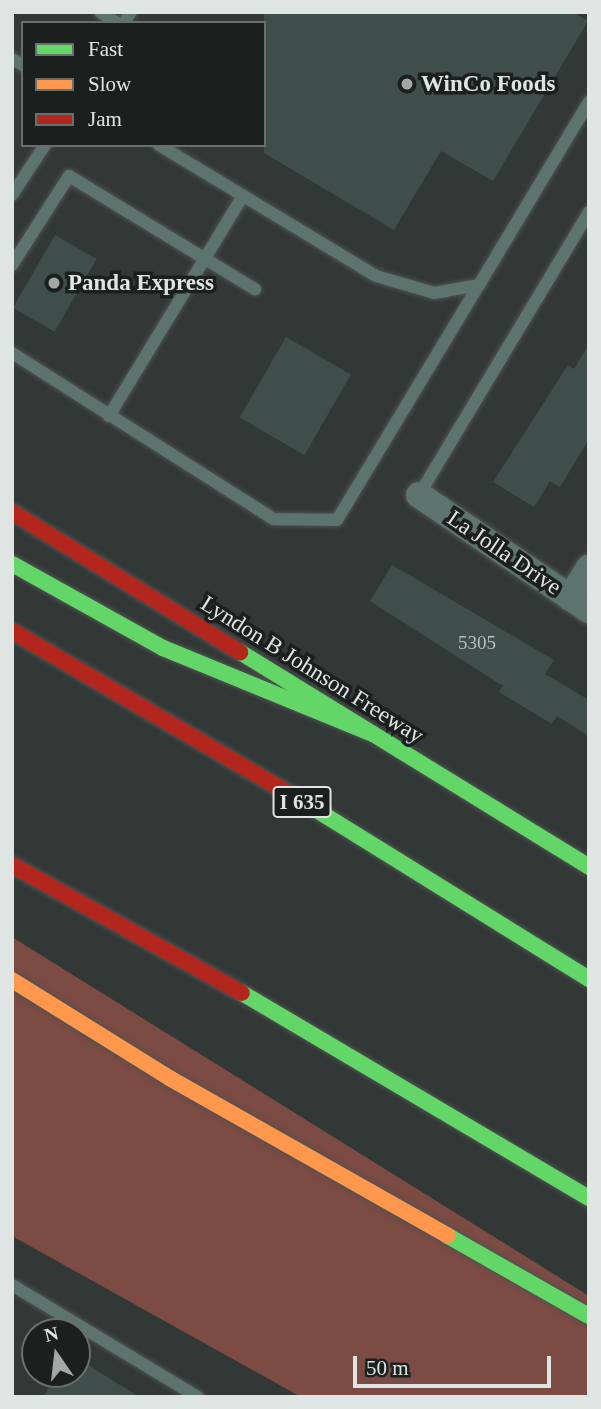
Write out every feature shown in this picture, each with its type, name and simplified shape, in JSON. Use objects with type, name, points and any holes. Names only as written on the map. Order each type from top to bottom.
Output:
[{"type":"main road","name":"Lyndon B Johnson Freeway","points":[[12,512],[589,867]]},
{"type":"main road","points":[[12,564],[163,648],[373,734]]},
{"type":"main road","name":"I 635","points":[[12,631],[219,750],[589,979]]},
{"type":"main road","points":[[12,865],[358,1058],[589,1198]]},
{"type":"main road","points":[[12,980],[171,1079],[589,1316]]},
{"type":"street","name":"La Jolla Drive","points":[[419,495],[579,604]]},
{"type":"street","points":[[579,604],[589,567]]},
{"type":"lane","points":[[12,354],[274,519],[337,520],[589,102]]},
{"type":"lane","points":[[12,195],[44,147]]},
{"type":"lane","points":[[162,147],[376,276],[435,293],[479,285]]},
{"type":"lane","points":[[12,265],[69,176],[255,289]]},
{"type":"lane","points":[[109,415],[243,196]]},
{"type":"lane","points":[[419,495],[589,212]]},
{"type":"lane","points":[[12,1285],[198,1397]]},
{"type":"shaded area","points":[[12,937],[589,1296],[589,1397],[301,1397],[12,1236]]},
{"type":"building","name":"WinCo Foods","points":[[264,12],[572,12],[588,21],[493,181],[441,151],[394,230],[264,153]]},
{"type":"building","name":"Panda Express","points":[[55,235],[97,259],[55,332],[13,308]]},
{"type":"building","points":[[286,337],[351,374],[304,455],[240,418]]},
{"type":"building","points":[[589,344],[589,439],[560,487],[550,481],[534,507],[493,482],[568,365],[574,369]]},
{"type":"building","points":[[392,565],[554,660],[545,674],[589,700],[589,736],[557,716],[552,724],[499,692],[503,686],[370,601]]},
{"type":"building","points":[[91,1367],[139,1397],[44,1397],[48,1388],[91,1388]]},
{"type":"traffic: fast","points":[[12,564],[163,648],[373,734]]},
{"type":"traffic: fast","points":[[240,652],[589,867]]},
{"type":"traffic: fast","points":[[310,806],[589,979]]},
{"type":"traffic: fast","points":[[242,993],[589,1198]]},
{"type":"traffic: fast","points":[[448,1236],[589,1316]]},
{"type":"traffic: slow","points":[[12,980],[171,1079],[448,1236]]},
{"type":"traffic: jam","points":[[12,512],[240,652]]},
{"type":"traffic: jam","points":[[12,631],[310,806]]},
{"type":"traffic: jam","points":[[12,865],[242,993]]},
{"type":"place","name":"WinCo Foods","points":[[407,84]]},
{"type":"place","name":"Panda Express","points":[[54,283]]}]
